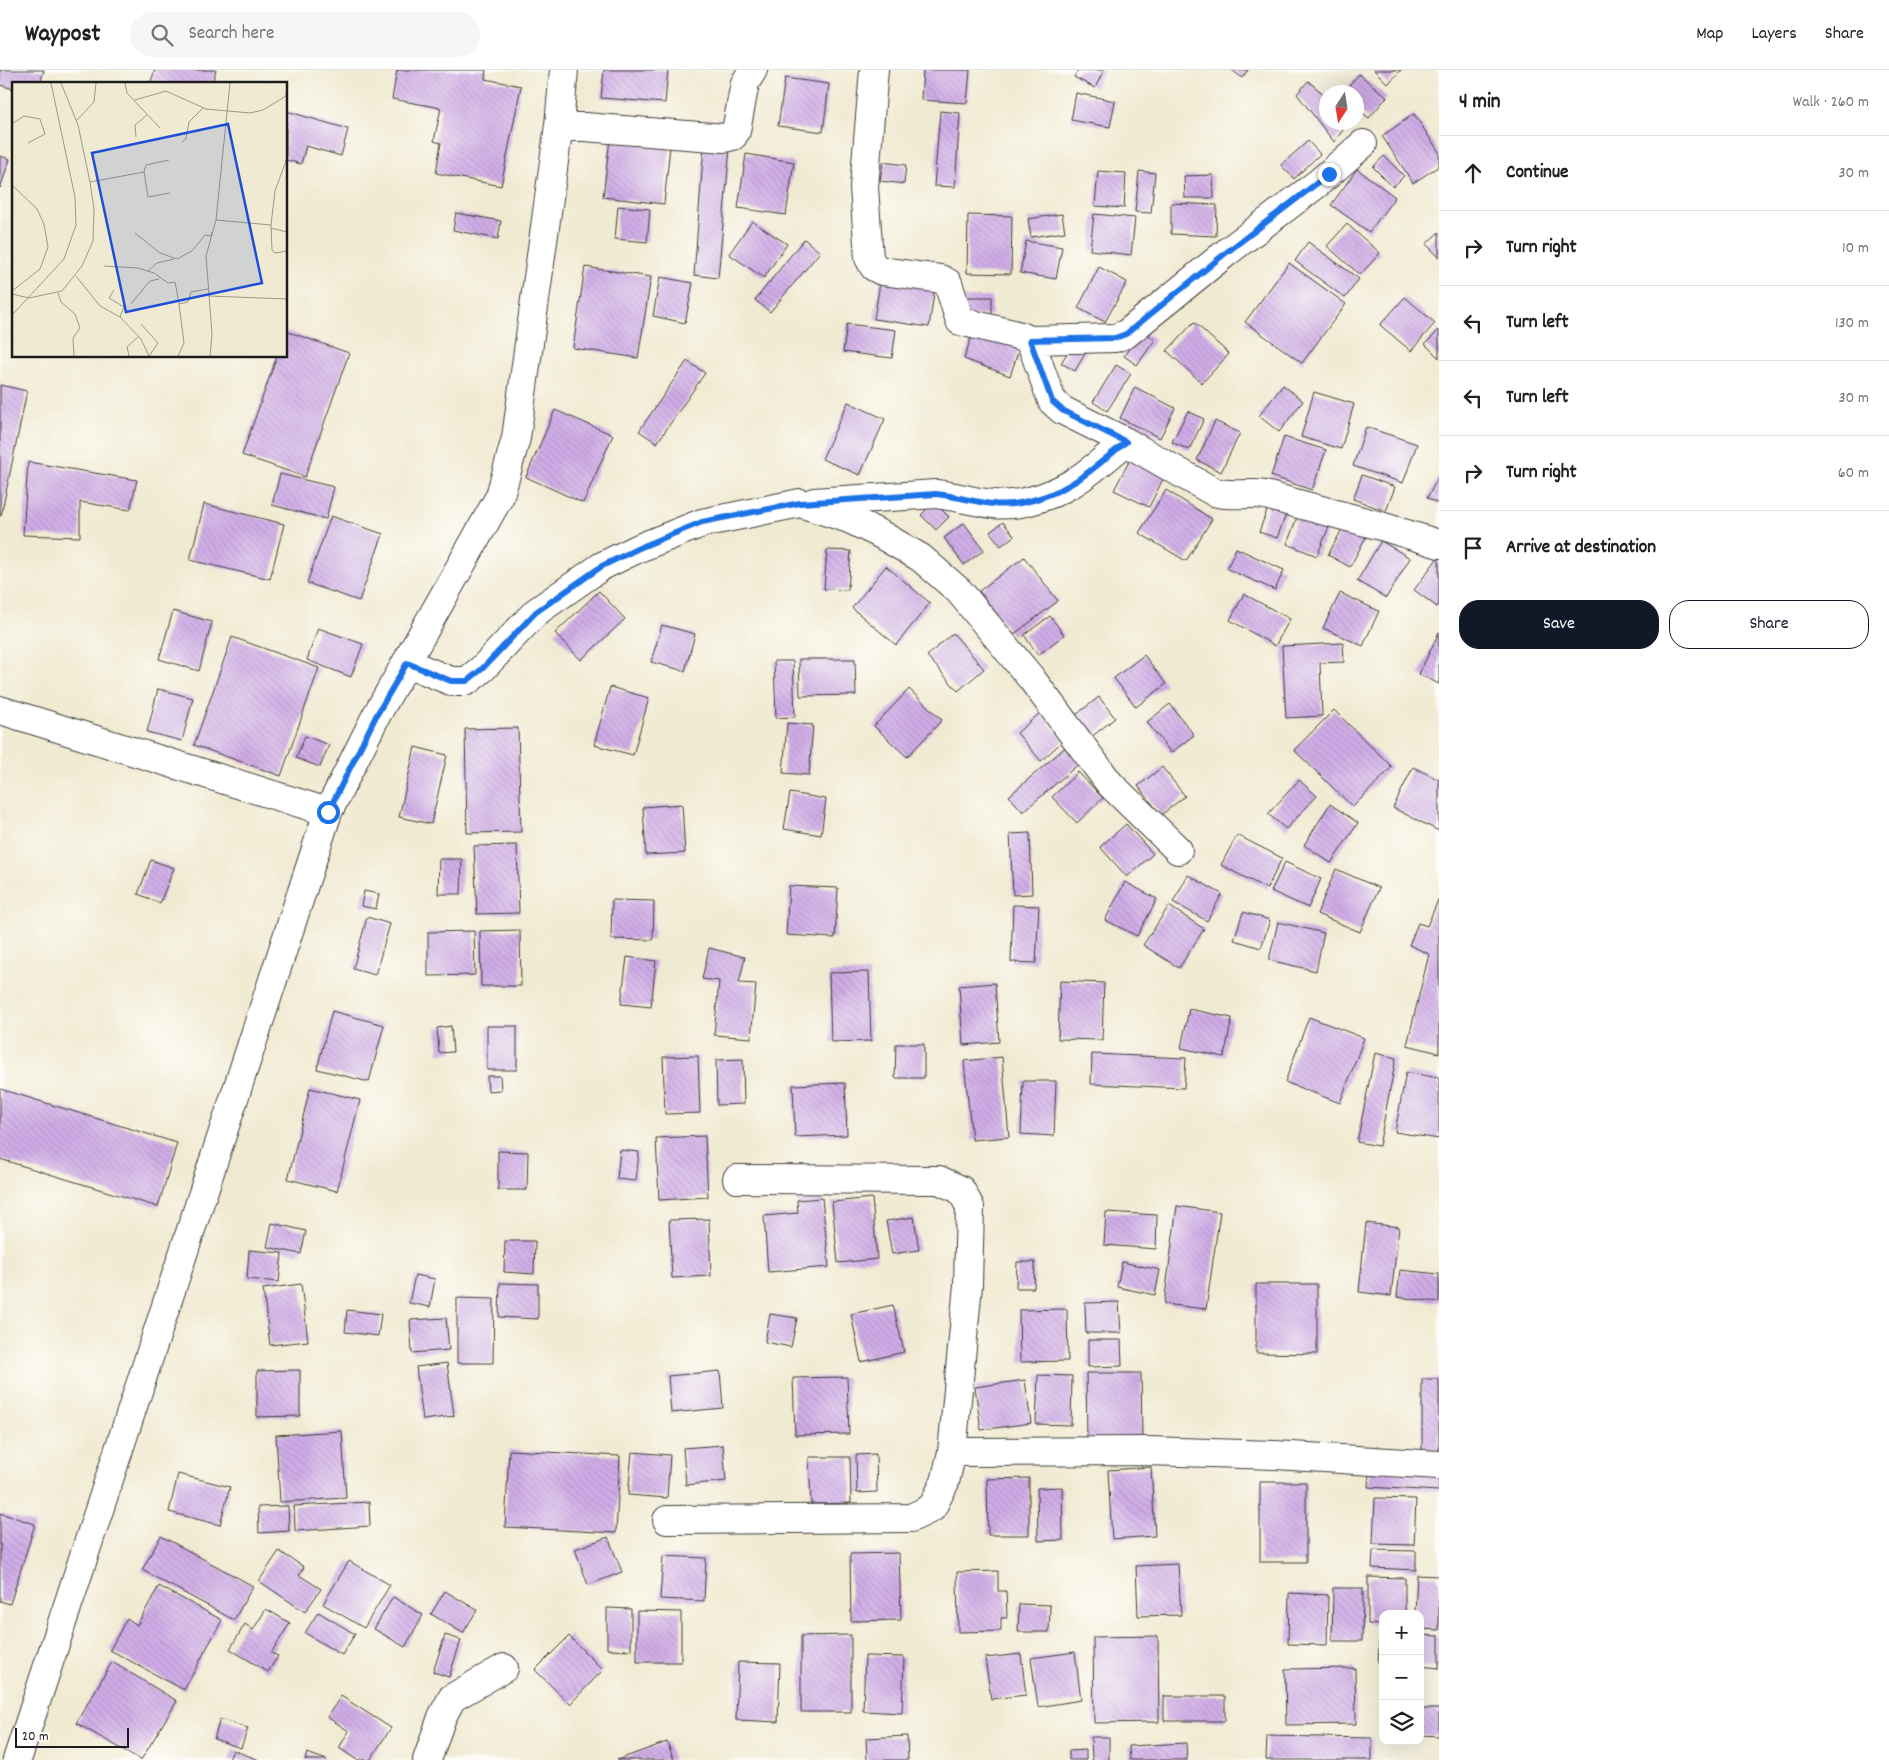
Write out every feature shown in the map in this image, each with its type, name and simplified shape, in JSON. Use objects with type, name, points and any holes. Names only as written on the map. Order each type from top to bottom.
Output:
[{"type":"street","points":[[17,1760],[328,812],[376,716],[500,496],[516,438],[559,125],[564,70]]},
{"type":"street","points":[[559,125],[725,138],[733,136],[736,131],[745,83],[753,70]]},
{"type":"street","points":[[874,70],[864,186],[869,258],[874,267],[882,271],[942,279],[948,283],[960,321],[1021,336],[1030,340],[1115,338],[1126,334],[1227,252],[1317,184],[1363,144]]},
{"type":"street","points":[[1030,340],[1052,401],[1062,410],[1126,442],[1214,492],[1224,495],[1252,493],[1265,495],[1381,526],[1439,544]]},
{"type":"street","points":[[376,716],[407,663],[451,681],[467,681],[482,669],[536,612],[602,566],[639,548],[702,522],[800,503],[936,494],[994,504],[1016,504],[1048,494],[1071,484],[1126,442]]},
{"type":"street","points":[[800,503],[849,519],[880,534],[921,558],[959,591],[1031,678],[1110,784],[1178,850]]},
{"type":"street","points":[[0,710],[328,812]]},
{"type":"street","points":[[667,1520],[911,1518],[932,1508],[945,1482],[952,1452],[968,1285],[970,1206],[961,1190],[939,1180],[737,1179]]},
{"type":"street","points":[[952,1452],[1156,1451],[1275,1455],[1439,1465]]},
{"type":"street","points":[[428,1760],[442,1717],[452,1698],[504,1668]]},
{"type":"building","points":[[0,70],[44,70],[41,82],[12,82],[12,88],[0,85]]},
{"type":"building","points":[[155,70],[216,70],[213,82],[151,82]]},
{"type":"building","points":[[397,70],[486,70],[485,79],[521,86],[501,186],[436,173],[441,143],[434,141],[441,108],[392,99]]},
{"type":"building","points":[[604,70],[668,70],[665,103],[601,98]]},
{"type":"building","points":[[923,70],[970,70],[967,103],[921,100]]},
{"type":"building","points":[[1078,70],[1104,70],[1095,88],[1074,77]]},
{"type":"building","points":[[1232,70],[1248,70],[1242,78]]},
{"type":"building","points":[[1374,70],[1401,70],[1388,84]]},
{"type":"building","points":[[1359,74],[1387,97],[1369,118],[1364,114],[1364,85],[1349,85]]},
{"type":"building","points":[[785,78],[829,84],[823,132],[778,126]]},
{"type":"building","points":[[1308,81],[1319,90],[1319,123],[1297,94]]},
{"type":"building","points":[[1076,93],[1115,101],[1110,127],[1071,120]]},
{"type":"building","points":[[940,111],[960,113],[955,187],[934,186]]},
{"type":"building","points":[[288,112],[348,129],[341,156],[306,146],[301,164],[288,161]]},
{"type":"building","points":[[1414,114],[1439,152],[1439,166],[1413,183],[1382,136]]},
{"type":"building","points":[[1325,130],[1343,130],[1334,142]]},
{"type":"building","points":[[610,139],[670,146],[664,204],[603,197]]},
{"type":"building","points":[[1308,141],[1320,154],[1294,179],[1281,165]]},
{"type":"building","points":[[704,145],[730,148],[718,278],[694,275]]},
{"type":"building","points":[[746,154],[794,162],[786,215],[738,208]]},
{"type":"building","points":[[0,156],[10,159],[0,188]]},
{"type":"building","points":[[1384,156],[1404,176],[1393,187],[1373,167]]},
{"type":"building","points":[[883,162],[906,165],[904,184],[880,181]]},
{"type":"building","points":[[1357,169],[1395,197],[1369,232],[1331,205]]},
{"type":"building","points":[[1098,171],[1126,173],[1124,208],[1095,206]]},
{"type":"building","points":[[1139,171],[1155,173],[1151,213],[1135,212]]},
{"type":"building","points":[[1213,175],[1214,198],[1185,198],[1184,176]]},
{"type":"building","points":[[1171,203],[1217,205],[1216,236],[1171,234]]},
{"type":"building","points":[[618,206],[650,209],[647,242],[615,239]]},
{"type":"building","points":[[456,213],[501,221],[498,239],[453,230]]},
{"type":"building","points":[[1062,214],[1065,232],[1031,237],[1028,219]]},
{"type":"building","points":[[1094,214],[1135,218],[1131,255],[1090,250]]},
{"type":"building","points":[[968,215],[1012,216],[1011,274],[967,273]]},
{"type":"building","points":[[752,221],[787,244],[764,278],[729,254]]},
{"type":"building","points":[[1347,224],[1380,253],[1360,275],[1327,246]]},
{"type":"building","points":[[1439,232],[1439,257],[1426,244]]},
{"type":"building","points":[[804,239],[820,252],[770,312],[755,300]]},
{"type":"building","points":[[1026,241],[1062,247],[1056,279],[1020,273]]},
{"type":"building","points":[[1308,242],[1359,279],[1345,298],[1295,261]]},
{"type":"building","points":[[1289,263],[1346,304],[1302,363],[1245,322]]},
{"type":"building","points":[[585,267],[651,277],[638,358],[573,348]]},
{"type":"building","points":[[1099,267],[1127,282],[1105,322],[1078,308]]},
{"type":"building","points":[[660,277],[693,283],[685,323],[653,316]]},
{"type":"building","points":[[881,277],[935,286],[929,327],[874,319]]},
{"type":"building","points":[[964,297],[992,297],[992,315],[965,316]]},
{"type":"building","points":[[1405,297],[1435,323],[1411,351],[1380,325]]},
{"type":"building","points":[[1194,322],[1229,354],[1202,383],[1167,351]]},
{"type":"building","points":[[847,324],[896,330],[892,358],[843,352]]},
{"type":"building","points":[[1142,330],[1155,340],[1137,365],[1124,356]]},
{"type":"building","points":[[1439,330],[1439,358],[1425,344]]},
{"type":"building","points":[[288,332],[349,353],[305,477],[242,455],[276,358],[288,358]]},
{"type":"building","points":[[973,332],[1019,349],[1010,376],[964,359]]},
{"type":"building","points":[[1074,342],[1087,350],[1075,371],[1061,363]]},
{"type":"building","points":[[687,361],[705,373],[657,443],[639,431]]},
{"type":"building","points":[[1116,365],[1131,374],[1107,411],[1093,402]]},
{"type":"building","points":[[0,385],[27,391],[1,516],[0,516]]},
{"type":"building","points":[[1283,385],[1303,401],[1279,432],[1259,416]]},
{"type":"building","points":[[1135,387],[1175,408],[1160,438],[1120,418]]},
{"type":"building","points":[[1314,392],[1354,404],[1341,449],[1301,437]]},
{"type":"building","points":[[848,402],[885,419],[860,475],[822,459]]},
{"type":"building","points":[[555,410],[613,435],[583,503],[526,477]]},
{"type":"building","points":[[1188,411],[1204,419],[1189,450],[1172,442]]},
{"type":"building","points":[[1215,421],[1240,433],[1221,472],[1197,460]]},
{"type":"building","points":[[1366,427],[1417,444],[1403,483],[1353,466]]},
{"type":"building","points":[[1284,437],[1326,450],[1312,490],[1271,476]]},
{"type":"building","points":[[1133,454],[1167,471],[1149,507],[1114,490]]},
{"type":"building","points":[[28,462],[137,480],[130,510],[80,502],[80,537],[23,535]]},
{"type":"building","points":[[280,474],[334,487],[326,519],[272,505]]},
{"type":"building","points":[[1362,475],[1395,487],[1386,511],[1353,499]]},
{"type":"building","points":[[1439,476],[1439,504],[1427,498]]},
{"type":"building","points":[[1166,490],[1212,519],[1186,561],[1139,533]]},
{"type":"building","points":[[934,502],[949,517],[936,530],[921,515]]},
{"type":"building","points":[[1270,502],[1288,509],[1277,538],[1259,532]]},
{"type":"building","points":[[204,504],[284,524],[270,579],[190,560]]},
{"type":"building","points":[[1299,512],[1330,524],[1317,556],[1287,544]]},
{"type":"building","points":[[331,516],[383,534],[359,601],[307,583]]},
{"type":"building","points":[[1003,522],[1014,536],[1001,546],[990,532]]},
{"type":"building","points":[[1346,522],[1368,533],[1350,567],[1328,555]]},
{"type":"building","points":[[964,523],[984,550],[964,565],[944,538]]},
{"type":"building","points":[[1381,541],[1410,558],[1386,598],[1357,581]]},
{"type":"building","points":[[1236,548],[1284,570],[1275,590],[1227,569]]},
{"type":"building","points":[[827,550],[851,551],[848,590],[824,589]]},
{"type":"building","points":[[1439,556],[1439,604],[1437,607],[1414,590]]},
{"type":"building","points":[[1024,557],[1058,601],[1013,635],[979,591]]},
{"type":"building","points":[[886,566],[930,603],[896,645],[852,608]]},
{"type":"building","points":[[599,591],[625,619],[581,660],[555,633]]},
{"type":"building","points":[[1340,593],[1379,611],[1363,646],[1323,628]]},
{"type":"building","points":[[1244,594],[1290,619],[1275,646],[1230,620]]},
{"type":"building","points":[[173,611],[212,622],[199,671],[159,659]]},
{"type":"building","points":[[1050,616],[1064,635],[1038,655],[1024,635]]},
{"type":"building","points":[[662,625],[695,634],[685,671],[651,662]]},
{"type":"building","points":[[318,628],[363,644],[351,677],[307,660]]},
{"type":"building","points":[[1439,632],[1439,684],[1419,674]]},
{"type":"building","points":[[953,633],[984,669],[958,691],[927,656]]},
{"type":"building","points":[[232,637],[319,668],[281,776],[194,745]]},
{"type":"building","points":[[1343,643],[1344,662],[1320,663],[1322,716],[1286,718],[1282,646]]},
{"type":"building","points":[[1144,655],[1166,684],[1136,707],[1114,678]]},
{"type":"building","points":[[799,659],[855,659],[856,695],[800,696]]},
{"type":"building","points":[[774,661],[793,661],[795,717],[776,718]]},
{"type":"building","points":[[610,687],[649,698],[633,755],[594,745]]},
{"type":"building","points":[[158,689],[193,698],[182,741],[147,732]]},
{"type":"building","points":[[909,689],[942,720],[907,757],[874,726]]},
{"type":"building","points":[[1099,697],[1115,718],[1090,738],[1073,717]]},
{"type":"building","points":[[1170,704],[1194,735],[1171,753],[1147,722]]},
{"type":"building","points":[[1334,710],[1392,767],[1353,807],[1294,750]]},
{"type":"building","points":[[1040,713],[1064,740],[1041,761],[1017,733]]},
{"type":"building","points":[[787,723],[813,725],[809,775],[783,773]]},
{"type":"building","points":[[518,728],[521,832],[467,833],[465,729]]},
{"type":"building","points":[[305,736],[329,745],[320,767],[296,758]]},
{"type":"building","points":[[1068,745],[1082,761],[1023,812],[1009,796]]},
{"type":"building","points":[[415,747],[447,755],[431,824],[399,817]]},
{"type":"building","points":[[1162,767],[1185,796],[1161,815],[1138,786]]},
{"type":"building","points":[[1413,767],[1439,780],[1439,831],[1393,808]]},
{"type":"building","points":[[1078,772],[1103,798],[1077,823],[1052,797]]},
{"type":"building","points":[[1299,780],[1317,796],[1286,829],[1268,814]]},
{"type":"building","points":[[790,793],[826,799],[821,835],[784,829]]},
{"type":"building","points":[[682,804],[685,853],[646,855],[643,807]]},
{"type":"building","points":[[1330,804],[1358,823],[1331,863],[1304,845]]},
{"type":"building","points":[[1126,824],[1153,854],[1127,877],[1100,847]]},
{"type":"building","points":[[1030,833],[1032,894],[1013,895],[1010,834]]},
{"type":"building","points":[[1237,835],[1282,858],[1267,889],[1221,865]]},
{"type":"building","points":[[517,845],[519,913],[477,914],[474,846]]},
{"type":"building","points":[[439,859],[462,859],[461,894],[438,894]]},
{"type":"building","points":[[151,860],[174,868],[160,903],[138,894]]},
{"type":"building","points":[[1285,862],[1321,879],[1308,908],[1271,891]]},
{"type":"building","points":[[1336,869],[1379,888],[1360,932],[1317,914]]},
{"type":"building","points":[[1188,875],[1222,894],[1207,921],[1173,902]]},
{"type":"building","points":[[1125,882],[1157,899],[1137,936],[1105,920]]},
{"type":"building","points":[[789,886],[838,888],[835,938],[786,935]]},
{"type":"building","points":[[364,891],[379,894],[376,909],[361,906]]},
{"type":"building","points":[[1439,898],[1439,1053],[1407,1045],[1429,954],[1409,945],[1418,923],[1427,926]]},
{"type":"building","points":[[612,900],[654,901],[653,940],[611,939]]},
{"type":"building","points":[[1013,905],[1039,906],[1036,963],[1011,962]]},
{"type":"building","points":[[1169,906],[1204,929],[1179,968],[1143,945]]},
{"type":"building","points":[[1243,912],[1270,920],[1261,948],[1234,940]]},
{"type":"building","points":[[367,917],[390,924],[375,975],[353,969]]},
{"type":"building","points":[[1278,922],[1324,933],[1316,971],[1269,960]]},
{"type":"building","points":[[520,930],[521,986],[481,986],[480,931]]},
{"type":"building","points":[[474,931],[475,975],[428,976],[428,932]]},
{"type":"building","points":[[709,948],[745,957],[739,983],[756,984],[751,1038],[714,1035],[719,981],[702,979]]},
{"type":"building","points":[[627,957],[656,961],[651,1007],[621,1004]]},
{"type":"building","points":[[869,972],[871,1041],[831,1042],[829,973]]},
{"type":"building","points":[[1060,981],[1104,983],[1102,1040],[1058,1039]]},
{"type":"building","points":[[995,983],[999,1042],[963,1045],[959,986]]},
{"type":"building","points":[[1189,1009],[1232,1018],[1224,1057],[1181,1048]]},
{"type":"building","points":[[332,1011],[384,1025],[369,1082],[317,1069]]},
{"type":"building","points":[[1309,1017],[1364,1038],[1340,1103],[1285,1082]]},
{"type":"building","points":[[451,1026],[453,1052],[439,1053],[437,1028]]},
{"type":"building","points":[[487,1026],[517,1026],[517,1070],[487,1070]]},
{"type":"building","points":[[896,1044],[924,1044],[924,1078],[895,1078]]},
{"type":"building","points":[[1375,1053],[1396,1058],[1379,1146],[1357,1142]]},
{"type":"building","points":[[1092,1054],[1186,1058],[1184,1088],[1091,1084]]},
{"type":"building","points":[[698,1056],[700,1113],[665,1114],[663,1057]]},
{"type":"building","points":[[1002,1057],[1009,1137],[972,1140],[964,1061]]},
{"type":"building","points":[[743,1059],[744,1104],[717,1105],[716,1060]]},
{"type":"building","points":[[1406,1072],[1439,1078],[1439,1139],[1395,1132]]},
{"type":"building","points":[[487,1076],[500,1076],[501,1090],[488,1091]]},
{"type":"building","points":[[1023,1081],[1056,1081],[1054,1136],[1021,1134]]},
{"type":"building","points":[[845,1083],[847,1135],[795,1137],[793,1085]]},
{"type":"building","points":[[310,1088],[360,1100],[337,1191],[288,1179]]},
{"type":"building","points":[[0,1089],[177,1143],[158,1207],[0,1159]]},
{"type":"building","points":[[705,1136],[708,1197],[659,1200],[656,1138]]},
{"type":"building","points":[[620,1150],[639,1152],[636,1181],[617,1179]]},
{"type":"building","points":[[498,1151],[528,1152],[527,1190],[498,1190]]},
{"type":"building","points":[[822,1198],[829,1267],[768,1272],[764,1216],[798,1213],[797,1200]]},
{"type":"building","points":[[872,1198],[877,1259],[838,1263],[832,1202]]},
{"type":"building","points":[[1177,1206],[1220,1212],[1206,1309],[1164,1304]]},
{"type":"building","points":[[1106,1212],[1157,1215],[1156,1249],[1104,1245]]},
{"type":"building","points":[[914,1217],[919,1250],[892,1254],[886,1221]]},
{"type":"building","points":[[709,1219],[711,1276],[672,1278],[669,1220]]},
{"type":"building","points":[[272,1223],[306,1231],[301,1254],[267,1247]]},
{"type":"building","points":[[1366,1223],[1399,1227],[1391,1296],[1359,1292]]},
{"type":"building","points":[[505,1241],[535,1241],[534,1274],[504,1272]]},
{"type":"building","points":[[249,1250],[282,1253],[279,1282],[247,1279]]},
{"type":"building","points":[[1017,1262],[1035,1262],[1034,1288],[1016,1288]]},
{"type":"building","points":[[1122,1262],[1160,1270],[1155,1295],[1117,1287]]},
{"type":"building","points":[[1400,1270],[1439,1274],[1439,1302],[1397,1297]]},
{"type":"building","points":[[415,1275],[435,1279],[430,1307],[409,1303]]},
{"type":"building","points":[[500,1283],[538,1284],[538,1319],[499,1317]]},
{"type":"building","points":[[301,1284],[308,1341],[270,1345],[263,1289]]},
{"type":"building","points":[[1256,1284],[1317,1284],[1317,1354],[1256,1353]]},
{"type":"building","points":[[457,1298],[494,1299],[493,1363],[457,1363]]},
{"type":"building","points":[[1119,1302],[1121,1333],[1086,1333],[1085,1303]]},
{"type":"building","points":[[893,1305],[904,1352],[861,1362],[851,1314]]},
{"type":"building","points":[[1067,1309],[1068,1361],[1020,1362],[1019,1310]]},
{"type":"building","points":[[347,1310],[381,1314],[378,1336],[345,1332]]},
{"type":"building","points":[[770,1314],[797,1318],[791,1347],[765,1342]]},
{"type":"building","points":[[446,1318],[449,1350],[412,1353],[410,1320]]},
{"type":"building","points":[[1088,1340],[1121,1340],[1122,1366],[1088,1367]]},
{"type":"building","points":[[447,1363],[454,1416],[423,1420],[416,1367]]},
{"type":"building","points":[[300,1370],[300,1416],[257,1417],[257,1371]]},
{"type":"building","points":[[720,1371],[723,1408],[671,1413],[668,1376]]},
{"type":"building","points":[[1086,1373],[1141,1373],[1142,1439],[1087,1439]]},
{"type":"building","points":[[1038,1375],[1072,1376],[1071,1425],[1036,1424]]},
{"type":"building","points":[[847,1377],[849,1434],[795,1435],[793,1378]]},
{"type":"building","points":[[1422,1379],[1439,1379],[1439,1459],[1422,1459]]},
{"type":"building","points":[[1025,1380],[1031,1423],[981,1430],[975,1387]]},
{"type":"building","points":[[342,1431],[346,1498],[280,1502],[276,1435]]},
{"type":"building","points":[[723,1445],[726,1481],[686,1485],[683,1448]]},
{"type":"building","points":[[509,1450],[620,1456],[616,1533],[505,1527]]},
{"type":"building","points":[[632,1452],[670,1455],[667,1498],[628,1495]]},
{"type":"building","points":[[876,1454],[877,1492],[857,1493],[856,1455]]},
{"type":"building","points":[[809,1457],[850,1457],[851,1503],[811,1504]]},
{"type":"building","points":[[1151,1467],[1155,1536],[1112,1539],[1108,1470]]},
{"type":"building","points":[[1369,1470],[1439,1474],[1439,1491],[1368,1487]]},
{"type":"building","points":[[178,1474],[230,1487],[220,1525],[169,1512]]},
{"type":"building","points":[[1029,1478],[1029,1535],[988,1535],[987,1479]]},
{"type":"building","points":[[1260,1482],[1306,1482],[1306,1562],[1260,1562]]},
{"type":"building","points":[[1062,1487],[1063,1540],[1038,1541],[1037,1488]]},
{"type":"building","points":[[1375,1498],[1416,1499],[1414,1545],[1373,1544]]},
{"type":"building","points":[[369,1502],[370,1526],[295,1531],[294,1506]]},
{"type":"building","points":[[288,1506],[289,1531],[259,1533],[258,1507]]},
{"type":"building","points":[[0,1513],[35,1524],[10,1604],[0,1601]]},
{"type":"building","points":[[161,1536],[253,1586],[234,1620],[142,1570]]},
{"type":"building","points":[[608,1537],[622,1572],[588,1585],[575,1549]]},
{"type":"building","points":[[1373,1550],[1416,1551],[1416,1570],[1372,1568]]},
{"type":"building","points":[[279,1551],[304,1567],[299,1575],[321,1589],[305,1612],[259,1581]]},
{"type":"building","points":[[899,1553],[901,1620],[851,1621],[850,1554]]},
{"type":"building","points":[[663,1556],[706,1558],[704,1601],[660,1599]]},
{"type":"building","points":[[349,1561],[390,1585],[364,1628],[323,1604]]},
{"type":"building","points":[[1178,1564],[1181,1615],[1138,1616],[1136,1566]]},
{"type":"building","points":[[998,1571],[998,1591],[1006,1591],[1007,1618],[1001,1618],[1001,1631],[958,1632],[957,1572]]},
{"type":"building","points":[[1417,1575],[1439,1576],[1439,1630],[1424,1629],[1424,1610],[1415,1610]]},
{"type":"building","points":[[1368,1577],[1405,1578],[1405,1610],[1379,1610],[1379,1625],[1368,1624]]},
{"type":"building","points":[[159,1586],[222,1620],[184,1690],[110,1650],[127,1618],[137,1625]]},
{"type":"building","points":[[1333,1588],[1363,1588],[1362,1641],[1332,1641]]},
{"type":"building","points":[[445,1591],[477,1610],[463,1633],[431,1614]]},
{"type":"building","points":[[1289,1593],[1328,1595],[1327,1645],[1288,1644]]},
{"type":"building","points":[[393,1597],[423,1615],[405,1647],[374,1629]]},
{"type":"building","points":[[1019,1604],[1050,1605],[1049,1632],[1018,1632]]},
{"type":"building","points":[[607,1608],[631,1609],[631,1650],[607,1649]]},
{"type":"building","points":[[266,1609],[290,1623],[271,1653],[278,1656],[268,1672],[230,1649],[245,1624],[253,1630]]},
{"type":"building","points":[[637,1611],[681,1612],[681,1662],[637,1662]]},
{"type":"building","points":[[318,1612],[355,1634],[342,1655],[305,1633]]},
{"type":"building","points":[[445,1635],[461,1640],[449,1677],[433,1672]]},
{"type":"building","points":[[851,1635],[851,1712],[801,1712],[801,1636]]},
{"type":"building","points":[[1424,1635],[1439,1636],[1439,1668],[1424,1666]]},
{"type":"building","points":[[569,1636],[603,1670],[570,1704],[535,1670]]},
{"type":"building","points":[[1158,1636],[1159,1722],[1094,1723],[1093,1637]]},
{"type":"building","points":[[1075,1652],[1081,1700],[1038,1707],[1031,1658]]},
{"type":"building","points":[[1021,1654],[1026,1695],[991,1699],[985,1658]]},
{"type":"building","points":[[865,1656],[904,1657],[902,1713],[863,1711]]},
{"type":"building","points":[[112,1662],[177,1701],[141,1760],[76,1723]]},
{"type":"building","points":[[738,1662],[780,1663],[778,1722],[736,1720]]},
{"type":"building","points":[[1355,1668],[1356,1724],[1286,1725],[1285,1669]]},
{"type":"building","points":[[341,1696],[391,1728],[370,1760],[357,1760],[339,1748],[349,1731],[327,1717]]},
{"type":"building","points":[[1164,1696],[1225,1696],[1225,1721],[1164,1721]]},
{"type":"building","points":[[1424,1709],[1439,1709],[1439,1736],[1424,1735]]},
{"type":"building","points":[[220,1719],[248,1728],[241,1748],[214,1739]]},
{"type":"building","points":[[907,1736],[908,1760],[867,1760],[866,1738]]},
{"type":"building","points":[[1267,1736],[1372,1738],[1372,1760],[1266,1760]]},
{"type":"building","points":[[1091,1737],[1109,1737],[1109,1760],[1092,1760]]},
{"type":"building","points":[[667,1742],[674,1760],[617,1760]]},
{"type":"building","points":[[1186,1743],[1187,1760],[1130,1760],[1129,1746]]},
{"type":"building","points":[[233,1750],[259,1760],[229,1760]]},
{"type":"building","points":[[1086,1750],[1086,1760],[1069,1760],[1069,1751]]},
{"type":"building","points":[[307,1753],[327,1760],[305,1760]]},
{"type":"route","points":[[328,812],[376,716],[407,663],[451,681],[467,681],[482,669],[536,612],[602,566],[639,548],[702,522],[800,503],[936,494],[994,504],[1016,504],[1048,494],[1071,484],[1126,442],[1062,410],[1052,401],[1030,340],[1115,338],[1126,334],[1227,252],[1329,174]]}]
